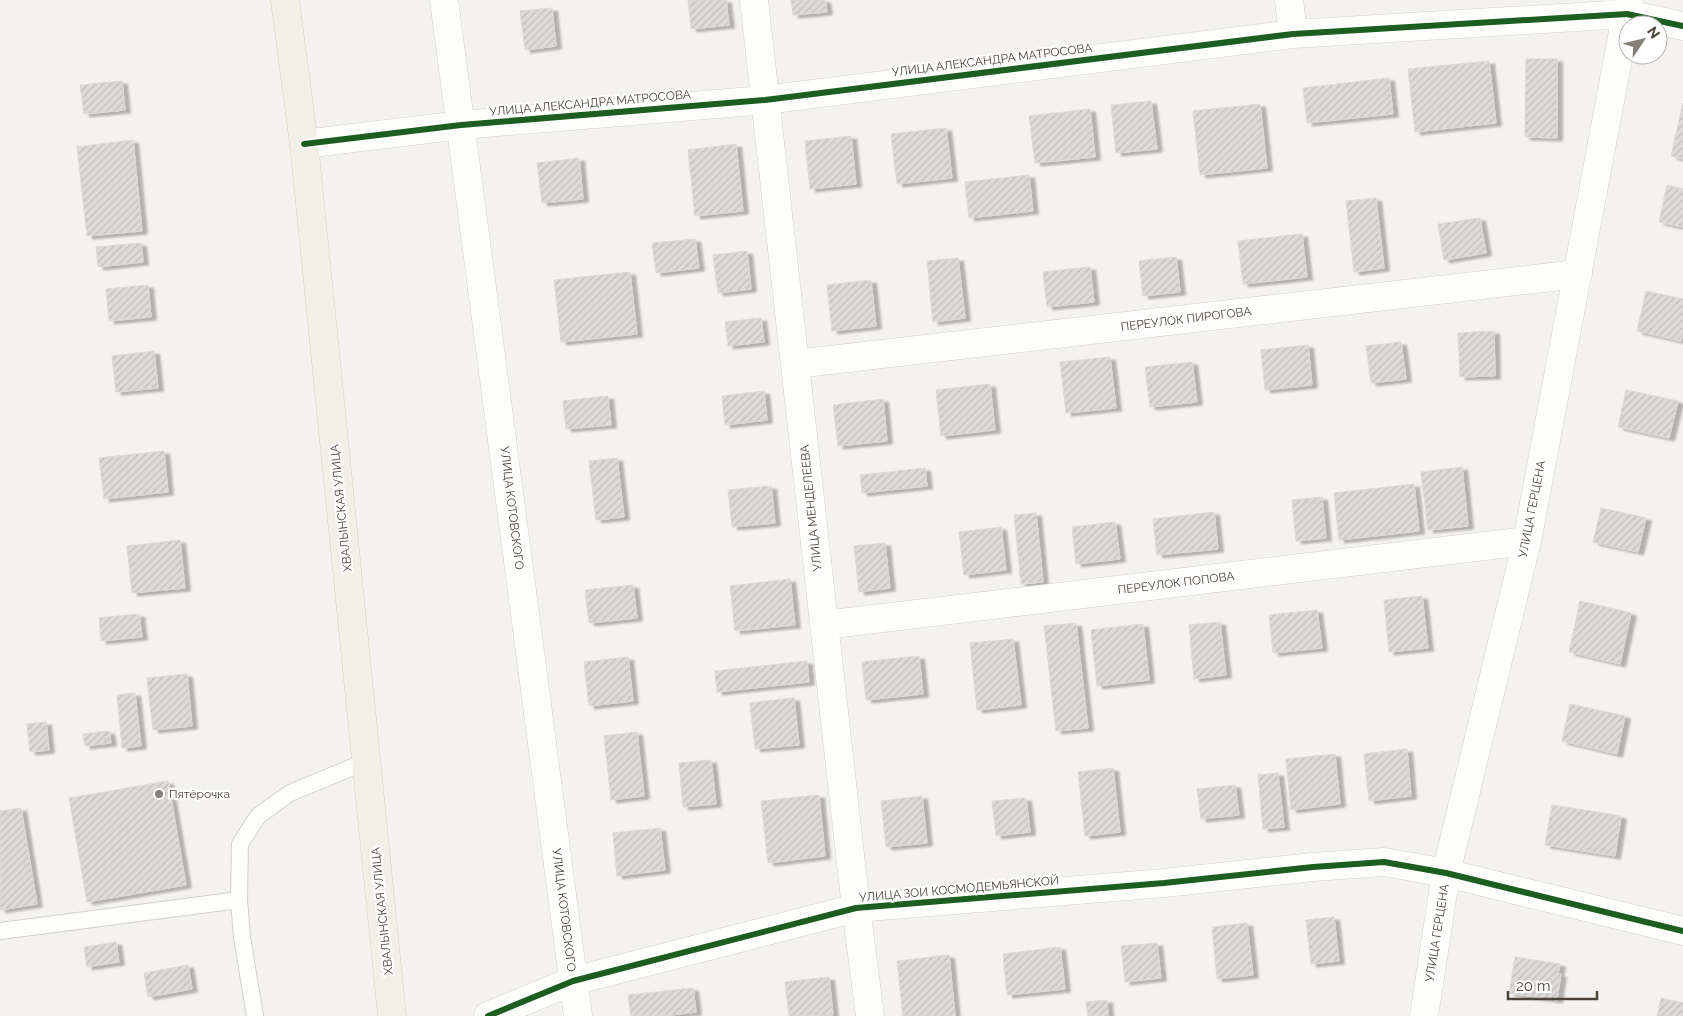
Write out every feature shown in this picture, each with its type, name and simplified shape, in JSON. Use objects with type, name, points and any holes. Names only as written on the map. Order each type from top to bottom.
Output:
[{"type":"main road","name":"ХВАЛЫНСКАЯ УЛИЦА","points":[[285,0],[304,144],[392,1016]]},
{"type":"street","name":"УЛИЦА КОТОВСКОГО","points":[[444,0],[578,1016]]},
{"type":"street","name":"УЛИЦА МЕНДЕЛЕЕВА","points":[[754,0],[856,908],[870,1016]]},
{"type":"street","points":[[1290,0],[1293,34]]},
{"type":"street","name":"УЛИЦА АЛЕКСАНДРА МАТРОСОВА","points":[[304,144],[461,125],[765,100],[1293,34],[1628,7],[1683,26]]},
{"type":"street","name":"УЛИЦА ГЕРЦЕНА","points":[[1424,1016],[1446,873],[1527,541],[1628,7]]},
{"type":"street","name":"ПЕРЕУЛОК ПИРОГОВА","points":[[795,364],[1578,274]]},
{"type":"street","name":"ПЕРЕУЛОК ПОПОВА","points":[[824,625],[1527,541]]},
{"type":"street","name":"УЛИЦА ЗОИ КОСМОДЕМЬЯНСКОЙ","points":[[488,1016],[573,981],[856,908],[1384,862],[1446,873],[1683,931]]},
{"type":"lane","points":[[255,1016],[242,937],[239,900],[240,844],[258,816],[290,793],[367,761]]},
{"type":"lane","points":[[0,931],[239,900]]},
{"type":"building","points":[[688,0],[726,0],[729,25],[691,29]]},
{"type":"building","points":[[791,0],[825,0],[827,12],[793,15]]},
{"type":"building","points":[[552,8],[556,46],[525,50],[520,11]]},
{"type":"building","points":[[1526,59],[1557,59],[1557,138],[1525,137]]},
{"type":"building","points":[[1489,61],[1496,123],[1415,132],[1408,69]]},
{"type":"building","points":[[1389,78],[1393,114],[1307,123],[1303,88]]},
{"type":"building","points":[[122,81],[125,110],[84,114],[80,85]]},
{"type":"building","points":[[1151,101],[1157,149],[1116,153],[1111,105]]},
{"type":"building","points":[[1683,103],[1683,159],[1671,156]]},
{"type":"building","points":[[1260,104],[1267,168],[1200,175],[1193,111]]},
{"type":"building","points":[[1090,109],[1095,157],[1035,163],[1029,116]]},
{"type":"building","points":[[946,128],[952,178],[897,184],[891,134]]},
{"type":"building","points":[[851,136],[856,184],[810,189],[805,141]]},
{"type":"building","points":[[133,140],[142,231],[87,236],[77,147]]},
{"type":"building","points":[[736,144],[743,211],[695,216],[688,150]]},
{"type":"building","points":[[579,158],[583,199],[542,203],[537,163]]},
{"type":"building","points":[[1029,175],[1033,211],[969,218],[965,182]]},
{"type":"building","points":[[1667,185],[1683,189],[1683,227],[1659,222]]},
{"type":"building","points":[[1376,198],[1384,268],[1354,272],[1346,201]]},
{"type":"building","points":[[1480,218],[1486,253],[1444,260],[1438,224]]},
{"type":"building","points":[[1302,234],[1307,277],[1243,284],[1238,241]]},
{"type":"building","points":[[695,239],[699,268],[656,273],[652,243]]},
{"type":"building","points":[[141,243],[143,262],[98,267],[96,247]]},
{"type":"building","points":[[747,251],[751,289],[718,293],[713,255]]},
{"type":"building","points":[[1176,257],[1180,292],[1143,296],[1139,261]]},
{"type":"building","points":[[958,258],[965,318],[933,322],[927,261]]},
{"type":"building","points":[[1090,267],[1094,302],[1047,307],[1043,272]]},
{"type":"building","points":[[630,272],[637,334],[561,342],[554,280]]},
{"type":"building","points":[[871,280],[876,326],[832,331],[827,285]]},
{"type":"building","points":[[148,285],[151,317],[109,321],[106,289]]},
{"type":"building","points":[[1646,291],[1683,299],[1683,334],[1681,341],[1637,331]]},
{"type":"building","points":[[761,318],[764,342],[728,346],[725,322]]},
{"type":"building","points":[[1494,331],[1495,376],[1460,377],[1458,333]]},
{"type":"building","points":[[1401,342],[1406,379],[1371,383],[1366,346]]},
{"type":"building","points":[[1308,345],[1312,385],[1265,390],[1261,350]]},
{"type":"building","points":[[154,351],[158,388],[116,392],[112,356]]},
{"type":"building","points":[[1110,357],[1116,408],[1066,413],[1060,362]]},
{"type":"building","points":[[1192,362],[1197,402],[1150,407],[1145,367]]},
{"type":"building","points":[[990,384],[995,430],[941,436],[936,390]]},
{"type":"building","points":[[1626,390],[1678,401],[1669,438],[1618,427]]},
{"type":"building","points":[[764,391],[767,420],[725,425],[722,396]]},
{"type":"building","points":[[608,396],[611,425],[566,429],[563,401]]},
{"type":"building","points":[[883,399],[887,441],[838,446],[833,405]]},
{"type":"building","points":[[164,451],[168,492],[104,499],[99,458]]},
{"type":"building","points":[[617,458],[624,517],[596,520],[589,461]]},
{"type":"building","points":[[1462,467],[1468,526],[1428,530],[1421,472]]},
{"type":"building","points":[[925,468],[927,486],[862,493],[860,475]]},
{"type":"building","points":[[1414,484],[1419,531],[1339,540],[1334,493]]},
{"type":"building","points":[[771,486],[775,523],[732,527],[728,490]]},
{"type":"building","points":[[1322,497],[1326,538],[1296,541],[1292,500]]},
{"type":"building","points":[[1601,508],[1646,518],[1638,552],[1593,542]]},
{"type":"building","points":[[1214,512],[1218,549],[1157,555],[1153,519]]},
{"type":"building","points":[[1036,513],[1043,582],[1021,584],[1014,515]]},
{"type":"building","points":[[1115,522],[1120,559],[1076,564],[1072,527]]},
{"type":"building","points":[[1001,527],[1006,570],[964,575],[959,532]]},
{"type":"building","points":[[180,540],[185,588],[132,593],[127,546]]},
{"type":"building","points":[[885,543],[890,588],[859,592],[854,546]]},
{"type":"building","points":[[790,579],[795,625],[735,631],[730,586]]},
{"type":"building","points":[[633,585],[637,618],[589,623],[585,590]]},
{"type":"building","points":[[1422,596],[1428,648],[1389,652],[1384,600]]},
{"type":"building","points":[[1580,601],[1631,613],[1620,664],[1569,652]]},
{"type":"building","points":[[1317,610],[1322,648],[1273,653],[1269,615]]},
{"type":"building","points":[[139,614],[142,637],[101,641],[99,618]]},
{"type":"building","points":[[1220,622],[1226,675],[1194,679],[1189,625]]},
{"type":"building","points":[[1076,623],[1088,728],[1056,731],[1044,626]]},
{"type":"building","points":[[1143,624],[1149,680],[1097,686],[1091,630]]},
{"type":"building","points":[[1013,639],[1021,705],[977,710],[970,643]]},
{"type":"building","points":[[919,656],[923,694],[866,700],[862,662]]},
{"type":"building","points":[[628,657],[633,701],[589,706],[584,662]]},
{"type":"building","points":[[807,661],[809,682],[717,692],[715,671]]},
{"type":"building","points":[[187,674],[192,726],[153,730],[147,678]]},
{"type":"building","points":[[135,693],[141,746],[122,748],[117,695]]},
{"type":"building","points":[[794,698],[799,745],[755,749],[750,703]]},
{"type":"building","points":[[1570,704],[1625,716],[1617,754],[1562,741]]},
{"type":"building","points":[[46,722],[49,750],[30,752],[27,724]]},
{"type":"building","points":[[109,731],[111,743],[85,746],[83,734]]},
{"type":"building","points":[[637,732],[644,796],[611,800],[604,736]]},
{"type":"building","points":[[1407,749],[1411,796],[1369,801],[1364,754]]},
{"type":"building","points":[[1335,754],[1340,804],[1291,810],[1286,759]]},
{"type":"building","points":[[711,760],[716,804],[683,807],[679,763]]},
{"type":"building","points":[[1113,768],[1120,832],[1085,836],[1078,772]]},
{"type":"building","points":[[1278,773],[1284,827],[1263,829],[1258,775]]},
{"type":"building","points":[[168,781],[186,885],[87,902],[69,798]]},
{"type":"building","points":[[1235,785],[1239,815],[1201,819],[1197,789]]},
{"type":"building","points":[[819,795],[825,856],[768,863],[761,801]]},
{"type":"building","points":[[922,796],[927,843],[886,847],[881,801]]},
{"type":"building","points":[[1026,798],[1030,832],[996,836],[992,801]]},
{"type":"building","points":[[1552,805],[1621,816],[1615,856],[1545,845]]},
{"type":"building","points":[[21,808],[37,904],[0,910],[0,811]]},
{"type":"building","points":[[660,828],[665,870],[617,876],[613,833]]},
{"type":"building","points":[[1334,917],[1339,961],[1311,964],[1306,920]]},
{"type":"building","points":[[1247,923],[1253,975],[1217,979],[1212,927]]},
{"type":"building","points":[[116,942],[119,962],[87,967],[84,947]]},
{"type":"building","points":[[1157,943],[1161,978],[1125,982],[1121,946]]},
{"type":"building","points":[[1060,947],[1065,989],[1007,995],[1003,954]]},
{"type":"building","points":[[949,955],[955,1016],[903,1016],[897,961]]},
{"type":"building","points":[[1515,957],[1560,964],[1558,974],[1561,974],[1557,1000],[1509,993]]},
{"type":"building","points":[[188,965],[192,989],[148,997],[144,973]]},
{"type":"building","points":[[829,977],[833,1015],[789,1016],[785,982]]},
{"type":"building","points":[[693,988],[696,1012],[663,1016],[631,1016],[628,995]]},
{"type":"building","points":[[1661,998],[1683,1003],[1683,1016],[1657,1016]]},
{"type":"building","points":[[1107,1000],[1108,1016],[1088,1016],[1086,1002]]},
{"type":"cycle path","points":[[304,144],[461,125],[765,100],[1293,34],[1627,14],[1683,26]]},
{"type":"cycle path","points":[[488,1016],[573,981],[856,908],[1164,883],[1313,867],[1384,862],[1446,873],[1683,931]]},
{"type":"place","name":"Пятёрочка","points":[[159,794]]}]
